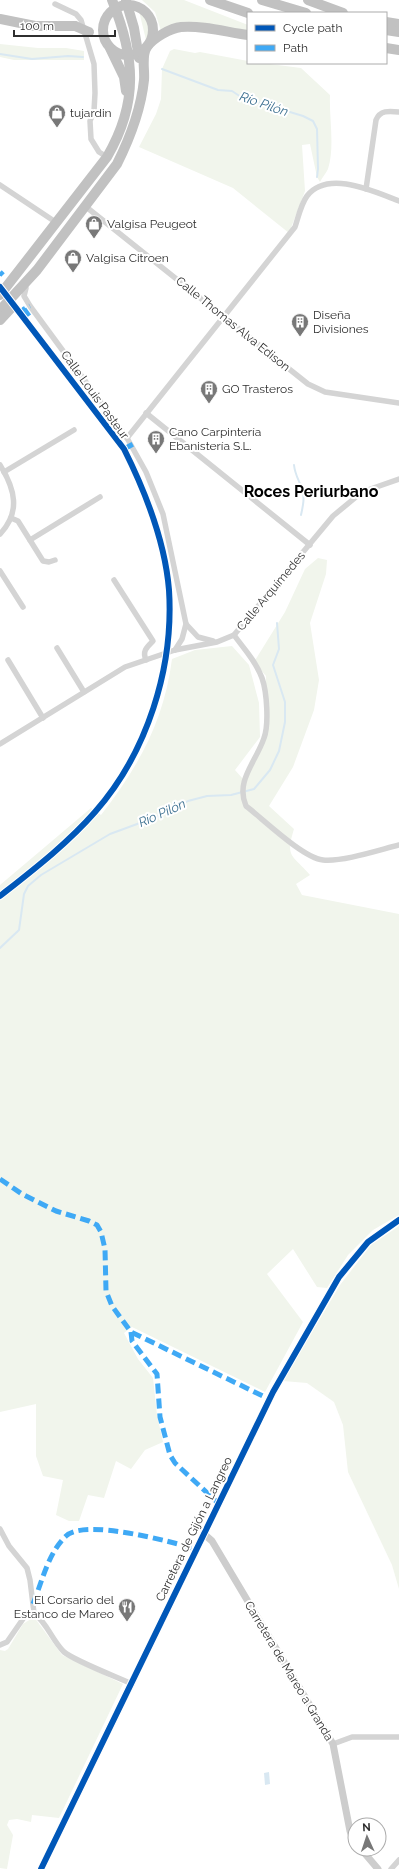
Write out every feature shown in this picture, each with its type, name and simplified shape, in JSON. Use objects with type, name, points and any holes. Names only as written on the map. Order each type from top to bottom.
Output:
[{"type":"highway","points":[[106,0],[103,33],[124,77],[126,113]]},
{"type":"highway","points":[[210,0],[247,13]]},
{"type":"highway","points":[[262,0],[303,12]]},
{"type":"highway","points":[[308,0],[340,12]]},
{"type":"highway","points":[[0,310],[35,272],[117,164],[126,145],[137,112],[143,85],[144,55],[153,32],[149,17],[137,7],[127,3],[114,5]]},
{"type":"highway","points":[[127,3],[134,54],[140,80],[137,112]]},
{"type":"highway","points":[[104,24],[114,5]]},
{"type":"highway","points":[[0,295],[57,223],[107,157],[116,142],[126,113],[134,54],[114,5]]},
{"type":"highway","points":[[0,19],[35,26],[75,26],[89,32],[117,53],[134,54],[164,34],[180,27],[197,27],[247,35]]},
{"type":"highway","points":[[387,22],[399,24]]},
{"type":"highway","points":[[387,30],[399,32]]},
{"type":"highway","points":[[387,48],[399,50]]},
{"type":"highway","points":[[387,55],[399,56]]},
{"type":"highway","points":[[0,286],[29,257]]},
{"type":"highway","points":[[0,320],[26,288],[35,272]]},
{"type":"street","points":[[55,4],[76,14],[81,20],[94,64],[96,93],[94,111],[90,121],[91,139],[99,152],[107,157]]},
{"type":"street","points":[[366,189],[378,115],[384,112],[399,112]]},
{"type":"street","points":[[127,438],[295,227],[307,197],[316,188],[350,184],[399,201]]},
{"type":"street","points":[[0,185],[57,223]]},
{"type":"street","name":"Calle Thomas Alva Edison","points":[[85,206],[317,390],[399,403]]},
{"type":"street","name":"Calle Louis Pasteur","points":[[26,288],[24,296],[30,306],[127,438],[146,472],[163,514],[186,624]]},
{"type":"street","points":[[146,413],[310,545]]},
{"type":"street","points":[[4,472],[74,430]]},
{"type":"street","points":[[0,466],[10,482],[14,506],[11,518],[0,534]]},
{"type":"street","name":"Calle Arquímedes","points":[[0,744],[125,667],[175,650],[217,642],[234,635],[333,516],[352,499],[374,487],[399,478]]},
{"type":"street","points":[[30,540],[100,497]]},
{"type":"street","points":[[11,518],[18,521],[43,561],[49,562],[56,560]]},
{"type":"street","points":[[0,571],[23,608]]},
{"type":"street","points":[[114,580],[153,641],[145,648],[144,655],[146,660]]},
{"type":"street","points":[[186,624],[198,637],[217,642]]},
{"type":"street","points":[[175,650],[182,639],[186,624]]},
{"type":"street","points":[[234,635],[254,662],[265,688],[265,734],[241,787],[242,798],[246,806],[284,837],[315,858],[322,860],[337,859],[399,845]]},
{"type":"street","points":[[57,648],[84,692]]},
{"type":"street","points":[[8,660],[43,718]]},
{"type":"street","name":"Carretera de Gijón a Langreo","points":[[41,1869],[273,1392],[339,1277],[368,1242],[399,1220]]},
{"type":"street","points":[[0,1529],[9,1546],[27,1568],[34,1612],[58,1644],[67,1654],[132,1684]]},
{"type":"street","name":"Carretera de Mareo a Granda","points":[[204,1534],[212,1541],[333,1744],[347,1817]]},
{"type":"street","points":[[0,1645],[7,1642],[25,1616],[34,1612]]},
{"type":"street","points":[[333,1744],[352,1737],[380,1735],[399,1737]]},
{"type":"street","points":[[368,1857],[378,1869]]},
{"type":"street","points":[[390,1869],[399,1860]]},
{"type":"shaded area","points":[[142,0],[184,0],[247,25],[247,30],[161,31],[155,12]]},
{"type":"shaded area","points":[[139,11],[146,17],[149,24],[149,32],[146,40]]},
{"type":"shaded area","points":[[0,44],[38,48],[66,48],[84,51],[84,60],[14,60],[0,57]]},
{"type":"shaded area","points":[[174,49],[195,53],[200,52],[247,61],[247,64],[270,64],[301,68],[330,95],[331,151],[328,169],[320,182],[317,177],[310,144],[302,145],[305,191],[289,233],[233,188],[139,147],[156,114],[161,99],[162,69],[170,51]]},
{"type":"shaded area","points":[[318,558],[327,560],[326,574],[310,623],[319,680],[314,710],[293,767],[269,806],[294,829],[291,838],[290,851],[295,859],[310,875],[296,884],[302,895],[399,914],[399,1215],[373,1230],[348,1255],[327,1288],[317,1287],[293,1249],[267,1274],[303,1322],[265,1392],[132,1327],[124,1333],[138,1359],[153,1378],[157,1415],[163,1442],[145,1450],[131,1469],[116,1461],[104,1498],[88,1495],[79,1521],[69,1521],[56,1515],[63,1480],[43,1476],[36,1456],[36,1404],[0,1412],[0,885],[91,808],[101,815],[115,797],[148,742],[156,723],[163,703],[172,659],[195,650],[232,646],[249,665],[259,703],[260,737],[235,770],[243,779],[264,739],[266,676],[254,662],[285,612],[305,569]]},
{"type":"shaded area","points":[[399,1226],[399,1589],[392,1565],[348,1472],[343,1425],[334,1402],[307,1383],[283,1381],[340,1285],[371,1245]]},
{"type":"shaded area","points":[[34,1617],[62,1655],[123,1684],[59,1818],[32,1815],[31,1822],[17,1819],[9,1820],[7,1825],[13,1835],[7,1869],[0,1868],[0,1650],[5,1651],[8,1649],[23,1624]]},
{"type":"shaded area","points":[[269,1772],[270,1784],[265,1785],[264,1773]]},
{"type":"waterway","name":"Río Pilón","points":[[0,54],[32,59],[68,56],[83,57]]},
{"type":"waterway","name":"Río Pilón","points":[[162,69],[218,90],[232,91],[241,97],[303,116],[313,121],[317,129],[317,177]]},
{"type":"waterway","name":"Río Pilón","points":[[294,465],[303,495],[301,515]]},
{"type":"waterway","name":"Río Pilón","points":[[0,948],[19,930],[24,894],[28,886],[41,875],[110,834],[167,813],[188,801],[207,796],[231,795],[254,789],[270,770],[279,751],[285,722],[285,702],[273,665],[279,649],[277,623]]},
{"type":"marked path","points":[[0,272],[3,275]]},
{"type":"marked path","points":[[29,316],[24,309],[30,306]]},
{"type":"marked path","points":[[124,449],[135,443]]},
{"type":"marked path","points":[[0,1179],[22,1194],[56,1211],[89,1221],[97,1225],[101,1232],[105,1249],[106,1291],[112,1306],[131,1332],[269,1399]]},
{"type":"marked path","points":[[131,1332],[132,1341],[157,1374],[160,1417],[170,1455],[175,1463],[218,1503]]},
{"type":"marked path","points":[[33,1604],[50,1559],[66,1536],[76,1531],[91,1529],[109,1530],[168,1541],[196,1549]]},
{"type":"cycle path","points":[[0,287],[124,449],[147,500],[159,535],[167,572],[169,590],[167,649],[161,679],[143,736],[129,763],[113,789],[84,824],[49,856],[0,896]]},
{"type":"cycle path","points":[[41,1869],[273,1392],[339,1277],[368,1242],[399,1220]]},
{"type":"place","name":"tujardin","points":[[57,128]]},
{"type":"place","name":"Valgisa Peugeot","points":[[94,239]]},
{"type":"place","name":"Valgisa Citroen","points":[[73,273]]},
{"type":"place","name":"Diseña Divisiones","points":[[300,337]]},
{"type":"place","name":"GO Trasteros","points":[[209,404]]},
{"type":"place","name":"Cano Carpintería Ebanistería S.L.","points":[[156,454]]},
{"type":"place","name":"El Corsario del Estanco de Mareo","points":[[127,1622]]},
{"type":"district","name":"Roces Periurbano","points":[[311,491]]}]
